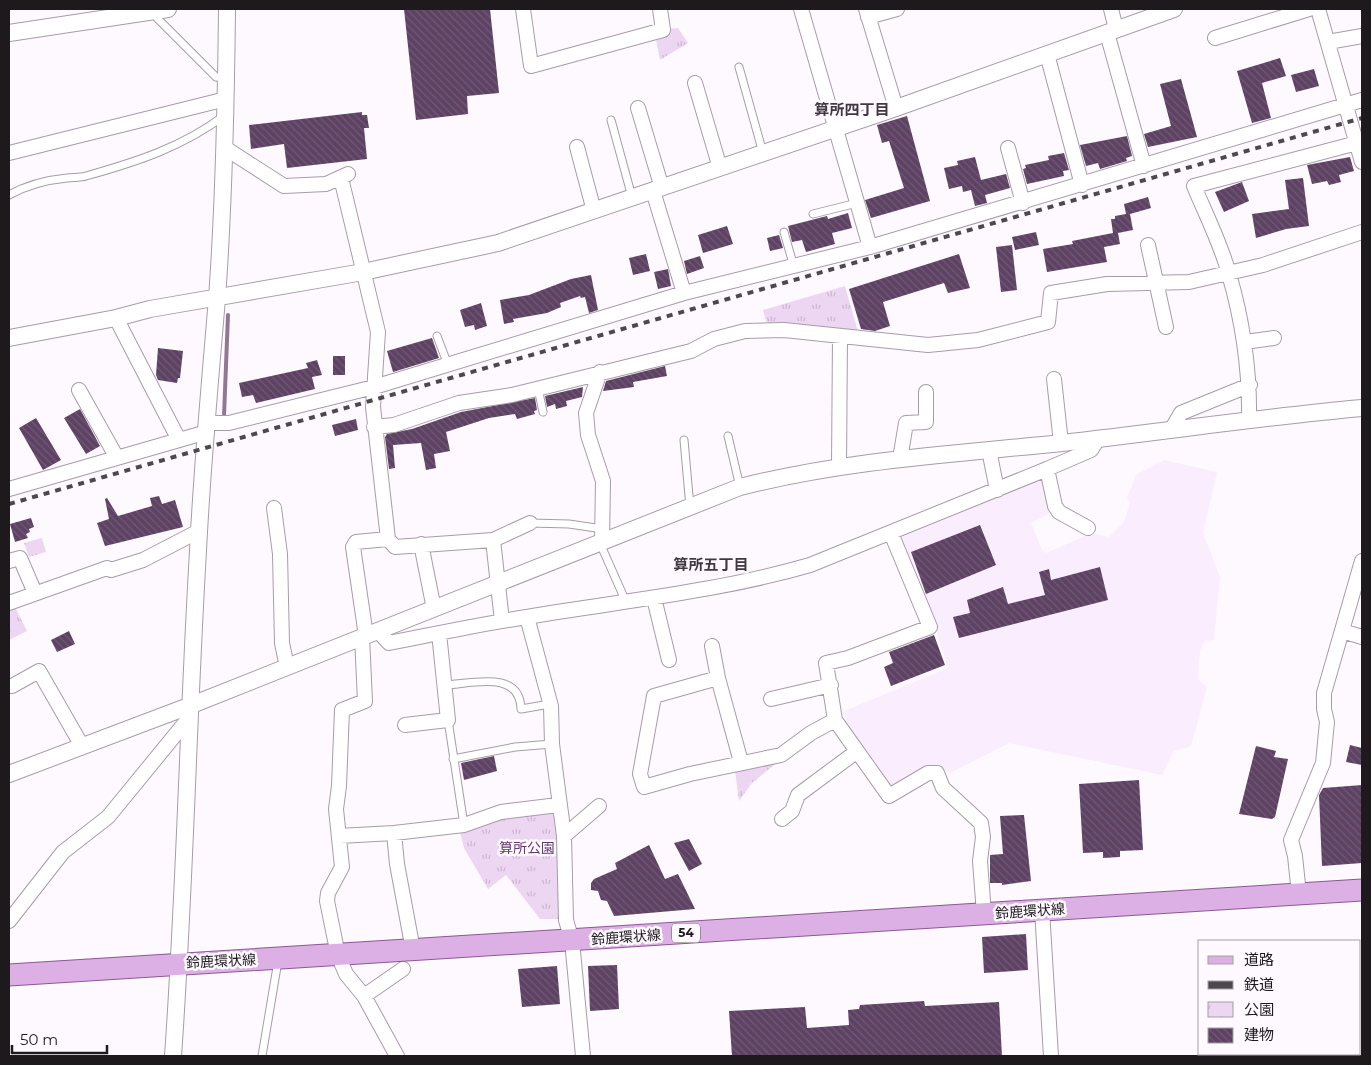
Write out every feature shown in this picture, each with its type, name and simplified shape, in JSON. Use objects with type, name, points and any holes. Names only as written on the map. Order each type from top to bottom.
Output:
[{"type":"main road","name":"鈴鹿環状線","points":[[9,975],[1362,890]]},
{"type":"street","points":[[9,33],[159,9]]},
{"type":"street","points":[[172,1056],[180,963],[189,712],[199,532],[217,297],[225,148],[227,9]]},
{"type":"street","points":[[523,9],[531,66],[662,30],[660,9]]},
{"type":"street","points":[[801,9],[870,247]]},
{"type":"street","points":[[896,108],[867,13],[897,9]]},
{"type":"street","points":[[1111,9],[1112,31],[1144,166]]},
{"type":"street","points":[[9,338],[116,318],[150,309],[363,272],[498,243],[896,108],[1174,9]]},
{"type":"street","points":[[1215,38],[1309,9]]},
{"type":"street","points":[[1318,9],[1346,105],[1358,138],[1362,162]]},
{"type":"street","points":[[1328,42],[1362,36]]},
{"type":"street","points":[[1047,54],[1082,185]]},
{"type":"street","points":[[695,83],[720,168]]},
{"type":"street","points":[[9,489],[179,440],[207,427],[374,387],[684,293],[870,247],[1023,203],[1362,100]]},
{"type":"street","points":[[9,153],[225,107]]},
{"type":"street","points":[[638,108],[684,293]]},
{"type":"street","points":[[1249,421],[1250,385],[1244,342],[1229,273],[1194,186],[1358,138]]},
{"type":"street","points":[[577,147],[594,211]]},
{"type":"street","points":[[225,148],[284,186],[326,184],[345,176],[363,272],[378,332],[374,387],[374,427],[388,539],[395,547],[493,540],[530,524]]},
{"type":"street","points":[[1008,148],[1023,203]]},
{"type":"street","points":[[374,427],[394,425],[459,403],[512,395],[691,351],[714,340],[746,331],[784,330],[928,345],[978,340],[1048,322],[1051,293],[1106,284],[1189,282],[1263,265],[1362,232]]},
{"type":"street","points":[[1148,245],[1166,328]]},
{"type":"street","points":[[116,318],[179,440]]},
{"type":"street","points":[[839,466],[840,336]]},
{"type":"street","points":[[1244,342],[1274,338]]},
{"type":"street","points":[[600,372],[586,413],[588,435],[603,481],[603,535]]},
{"type":"street","points":[[1054,379],[1061,443]]},
{"type":"street","points":[[1171,430],[1181,413],[1250,385]]},
{"type":"street","points":[[79,390],[117,458]]},
{"type":"street","points":[[900,459],[906,423],[926,422],[926,392]]},
{"type":"street","points":[[9,774],[82,746],[189,712],[287,667],[498,584],[603,535],[690,507],[740,487],[790,474],[839,466],[1098,439],[1295,414],[1362,408]]},
{"type":"street","points":[[369,635],[389,643],[502,621],[654,598],[770,577],[810,565],[1047,470],[1091,450],[1098,439]]},
{"type":"street","points":[[989,450],[997,490]]},
{"type":"street","points":[[1047,470],[1055,506],[1059,512],[1088,528]]},
{"type":"street","points":[[274,508],[280,554],[282,643],[287,667]]},
{"type":"street","points":[[9,603],[106,568],[111,570],[143,560],[199,532]]},
{"type":"street","points":[[891,533],[930,627],[848,658],[826,662],[836,720],[856,752],[889,796],[928,773],[937,773],[943,788],[980,823],[983,838],[980,861],[984,914]]},
{"type":"street","points":[[388,539],[356,542],[353,547],[369,635],[365,701],[342,710],[339,786],[336,808],[342,867],[327,896],[338,955],[346,974],[364,996],[398,1056]]},
{"type":"street","points":[[493,540],[502,621]]},
{"type":"street","points":[[421,544],[434,609]]},
{"type":"street","points":[[9,561],[20,558],[35,593]]},
{"type":"street","points":[[1299,894],[1295,856],[1290,840],[1324,763],[1327,722],[1324,709],[1324,693],[1352,589],[1362,561]]},
{"type":"street","points":[[654,598],[669,660]]},
{"type":"street","points":[[527,617],[550,704],[558,805],[564,836],[566,920],[572,941],[583,1056]]},
{"type":"street","points":[[1342,631],[1362,637]]},
{"type":"street","points":[[405,725],[448,720],[438,633]]},
{"type":"street","points":[[712,646],[718,678],[741,762]]},
{"type":"street","points":[[12,686],[39,671],[82,746]]},
{"type":"street","points":[[718,678],[654,696],[640,774],[644,787],[741,762],[781,755],[810,733],[836,720]]},
{"type":"street","points":[[770,699],[831,685]]},
{"type":"street","points":[[9,921],[62,852],[108,817],[189,712]]},
{"type":"street","points":[[782,819],[792,811],[798,795],[856,752]]},
{"type":"street","points":[[339,836],[394,833],[464,825],[501,812],[558,805]]},
{"type":"street","points":[[564,836],[599,806]]},
{"type":"street","points":[[394,833],[397,864],[413,950]]},
{"type":"street","points":[[1042,910],[1051,1056]]},
{"type":"street","points":[[364,996],[403,969]]},
{"type":"lane","points":[[159,9],[157,18],[216,77],[226,78]]},
{"type":"lane","points":[[738,67],[763,154]]},
{"type":"lane","points":[[9,195],[25,186],[84,177],[143,159],[202,133],[225,107]]},
{"type":"lane","points":[[611,120],[632,198]]},
{"type":"lane","points":[[813,214],[857,203]]},
{"type":"lane","points":[[784,232],[795,267]]},
{"type":"lane","points":[[437,336],[448,365]]},
{"type":"lane","points":[[538,388],[543,412]]},
{"type":"lane","points":[[728,436],[740,487]]},
{"type":"lane","points":[[684,440],[690,507]]},
{"type":"lane","points":[[530,524],[569,524],[603,535],[603,550],[626,602]]},
{"type":"lane","points":[[444,685],[504,682],[516,689],[521,698],[521,708],[550,704]]},
{"type":"lane","points":[[448,720],[452,759],[464,825]]},
{"type":"lane","points":[[452,759],[515,747],[552,744]]},
{"type":"lane","points":[[262,1056],[279,958]]},
{"type":"shaded area","points":[[1164,460],[1217,472],[1203,533],[1220,577],[1214,640],[1205,641],[1200,651],[1198,679],[1207,687],[1191,746],[1174,751],[1162,775],[1009,743],[950,773],[935,765],[898,786],[890,785],[855,738],[842,712],[948,668],[936,630],[899,541],[902,534],[1039,479],[1045,482],[1053,512],[1031,523],[1042,550],[1046,553],[1092,533],[1109,537],[1124,522],[1130,503],[1127,498],[1136,475]]},
{"type":"green space","points":[[678,28],[688,43],[660,60],[656,40],[669,36],[668,29]]},
{"type":"green space","points":[[845,286],[859,335],[767,325],[763,310]]},
{"type":"green space","points":[[42,538],[46,552],[29,557],[24,543]]},
{"type":"green space","points":[[15,607],[27,631],[9,640],[9,610]]},
{"type":"green space","points":[[779,761],[752,783],[739,801],[735,770]]},
{"type":"green space","name":"算所公園","points":[[558,811],[560,919],[540,919],[506,875],[488,889],[464,848],[460,832],[502,815]]},
{"type":"building","points":[[404,9],[490,9],[499,93],[467,96],[468,114],[416,120]]},
{"type":"building","points":[[1280,58],[1286,76],[1262,83],[1271,118],[1252,123],[1237,71]]},
{"type":"building","points":[[1314,69],[1319,86],[1296,92],[1291,75]]},
{"type":"building","points":[[1181,79],[1197,137],[1148,147],[1144,134],[1171,126],[1160,84]]},
{"type":"building","points":[[362,112],[362,115],[367,115],[369,128],[364,128],[367,159],[287,168],[284,144],[251,149],[249,125]]},
{"type":"building","points":[[907,116],[930,201],[871,218],[865,200],[904,188],[889,141],[882,143],[877,125]]},
{"type":"building","points":[[1127,136],[1132,156],[1126,158],[1127,161],[1100,169],[1098,163],[1086,166],[1080,145]]},
{"type":"building","points":[[1064,153],[1069,170],[1063,171],[1064,176],[1027,184],[1023,169],[1026,168],[1025,165],[1049,160],[1048,156]]},
{"type":"building","points":[[975,157],[981,180],[1006,174],[1010,188],[985,195],[987,203],[975,206],[971,190],[963,192],[962,186],[949,189],[944,168],[958,165],[957,161]]},
{"type":"building","points":[[1350,157],[1354,171],[1339,175],[1341,182],[1329,185],[1327,181],[1312,184],[1307,165]]},
{"type":"building","points":[[1303,178],[1309,226],[1286,229],[1256,238],[1252,214],[1289,209],[1285,180]]},
{"type":"building","points":[[1242,182],[1249,201],[1224,212],[1215,192]]},
{"type":"building","points":[[1148,197],[1151,208],[1130,214],[1133,230],[1118,233],[1120,244],[1104,247],[1107,262],[1047,272],[1043,249],[1073,244],[1072,241],[1113,233],[1111,219],[1115,219],[1115,216],[1126,214],[1124,204]]},
{"type":"building","points":[[848,213],[852,228],[832,233],[835,244],[806,252],[802,240],[792,242],[788,226],[827,216],[828,219]]},
{"type":"building","points":[[727,226],[733,244],[703,253],[698,235]]},
{"type":"building","points":[[1036,232],[1039,245],[1015,250],[1012,237]]},
{"type":"building","points":[[779,235],[783,248],[770,251],[767,238]]},
{"type":"building","points":[[1012,245],[1017,290],[1001,292],[996,247]]},
{"type":"building","points":[[646,254],[650,271],[633,275],[629,258]]},
{"type":"building","points":[[959,254],[970,288],[948,293],[944,283],[883,302],[890,326],[875,331],[861,329],[849,289]]},
{"type":"building","points":[[700,256],[704,268],[687,274],[684,261]]},
{"type":"building","points":[[668,269],[671,286],[658,289],[654,272]]},
{"type":"building","points":[[591,275],[598,310],[589,313],[585,297],[581,298],[580,296],[560,303],[561,307],[547,313],[513,319],[514,322],[504,324],[500,300],[529,295],[571,279]]},
{"type":"building","points":[[481,303],[487,326],[475,330],[474,325],[465,327],[460,310]]},
{"type":"building","points":[[432,338],[439,358],[393,372],[387,351]]},
{"type":"building","points":[[158,348],[183,351],[180,378],[178,378],[177,383],[158,380],[156,375]]},
{"type":"building","points":[[333,356],[345,356],[345,375],[333,375]]},
{"type":"building","points":[[317,360],[322,375],[312,377],[315,389],[256,403],[253,395],[242,397],[239,383],[308,368],[306,363]]},
{"type":"building","points":[[665,366],[667,376],[633,382],[634,387],[603,391],[606,381]]},
{"type":"building","points":[[583,387],[582,397],[566,401],[567,406],[556,409],[555,404],[547,407],[545,396]]},
{"type":"building","points":[[535,398],[537,410],[534,411],[535,414],[517,419],[515,414],[489,418],[446,432],[450,451],[434,454],[436,468],[426,470],[421,443],[393,445],[395,468],[389,469],[385,437],[387,434],[412,429],[461,412]]},
{"type":"building","points":[[80,409],[100,446],[86,454],[64,418]]},
{"type":"building","points":[[36,418],[61,460],[43,470],[19,428]]},
{"type":"building","points":[[356,419],[358,430],[335,436],[332,425]]},
{"type":"building","points":[[159,496],[162,504],[175,500],[183,527],[105,546],[97,523],[109,519],[105,499],[107,498],[118,516],[152,506],[150,498]]},
{"type":"building","points":[[31,518],[34,527],[29,529],[30,532],[26,534],[28,538],[15,542],[10,524]]},
{"type":"building","points":[[980,525],[996,565],[926,594],[911,552]]},
{"type":"building","points":[[1100,567],[1108,600],[959,638],[953,617],[970,613],[967,600],[1003,587],[1008,604],[1045,595],[1039,572],[1049,569],[1051,580]]},
{"type":"building","points":[[69,631],[75,644],[57,652],[51,640]]},
{"type":"building","points":[[934,635],[945,665],[891,686],[884,667],[893,663],[889,652]]},
{"type":"building","points":[[1350,745],[1362,748],[1362,765],[1346,762]]},
{"type":"building","points":[[1256,746],[1276,751],[1274,757],[1288,759],[1275,817],[1272,819],[1239,814]]},
{"type":"building","points":[[494,756],[497,771],[464,780],[461,763]]},
{"type":"building","points":[[1139,780],[1143,850],[1120,851],[1120,857],[1103,858],[1103,852],[1083,853],[1079,784]]},
{"type":"building","points":[[1362,785],[1362,863],[1322,866],[1319,795],[1323,788]]},
{"type":"building","points":[[1024,815],[1031,881],[1002,885],[1002,883],[990,883],[990,855],[1003,854],[1000,816]]},
{"type":"building","points":[[689,839],[702,864],[689,871],[674,843]]},
{"type":"building","points":[[649,845],[665,879],[678,874],[695,909],[614,916],[607,901],[601,900],[598,891],[591,890],[591,883],[594,879],[617,869],[615,863]]},
{"type":"building","points":[[1026,934],[1028,970],[984,973],[982,937]]},
{"type":"building","points":[[617,965],[619,1009],[590,1011],[588,966]]},
{"type":"building","points":[[557,966],[560,1004],[522,1007],[518,969]]},
{"type":"building","points":[[924,1001],[925,1006],[999,1002],[1002,1056],[732,1056],[729,1011],[805,1007],[807,1028],[849,1025],[848,1010],[859,1009],[860,1005]]},
{"type":"waterway","points":[[224,416],[228,315]]},
{"type":"railway","points":[[9,504],[1362,118]]},
{"type":"district","name":"算所四丁目","points":[[852,110]]},
{"type":"district","name":"算所五丁目","points":[[711,565]]}]
